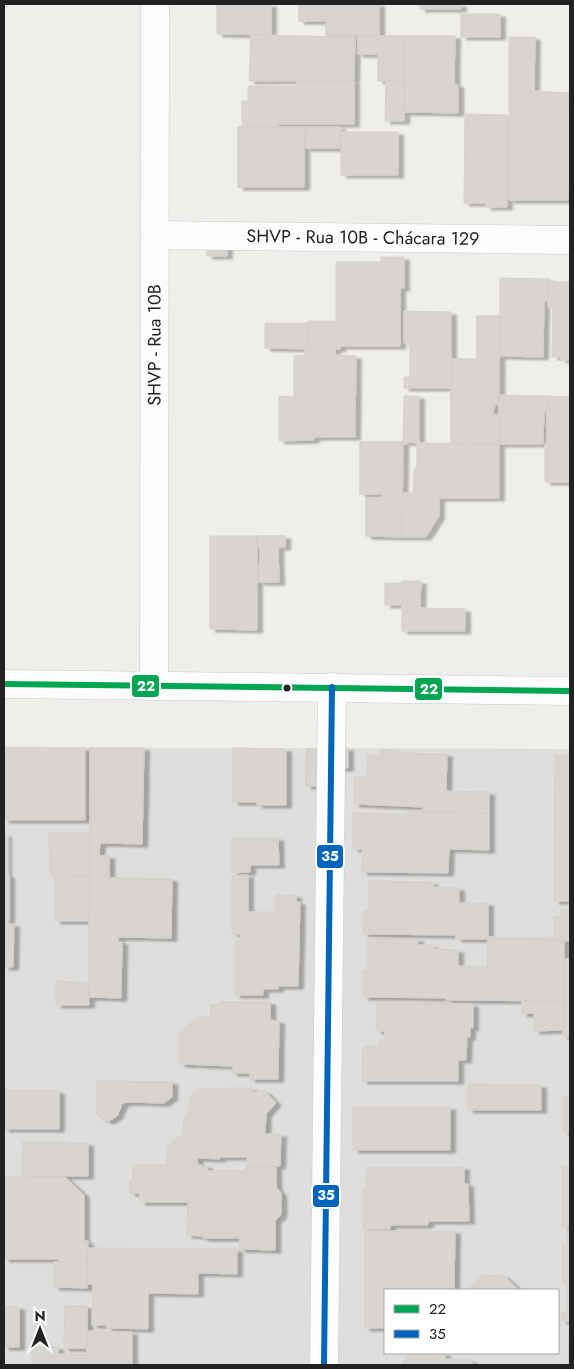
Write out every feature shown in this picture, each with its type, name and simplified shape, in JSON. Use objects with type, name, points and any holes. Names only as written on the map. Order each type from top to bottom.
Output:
[{"type":"street","name":"SHVP - Rua 10B","points":[[154,686],[155,4]]},
{"type":"street","name":"SHVP - Rua 10B - Chácara 129","points":[[155,235],[570,240]]},
{"type":"street","points":[[4,684],[570,691]]},
{"type":"street","points":[[324,1365],[332,687]]},
{"type":"shaded area","points":[[4,747],[570,749],[570,1365],[4,1365]]},
{"type":"building","points":[[217,4],[271,4],[271,35],[217,34]]},
{"type":"building","points":[[299,4],[379,4],[379,36],[326,35],[326,21],[299,21]]},
{"type":"building","points":[[299,4],[379,4],[379,36],[326,35],[326,21],[299,21]]},
{"type":"building","points":[[420,4],[461,4],[461,9],[420,9]]},
{"type":"building","points":[[461,14],[500,14],[500,37],[461,37]]},
{"type":"building","points":[[251,35],[355,37],[354,80],[249,81]]},
{"type":"building","points":[[358,36],[405,36],[405,81],[378,81],[378,54],[358,54]]},
{"type":"building","points":[[358,36],[405,36],[405,81],[378,81],[378,54],[358,54]]},
{"type":"building","points":[[405,36],[455,36],[454,85],[458,85],[458,113],[405,112]]},
{"type":"building","points":[[405,36],[455,36],[454,85],[458,85],[458,113],[405,112]]},
{"type":"building","points":[[509,37],[535,37],[534,91],[569,93],[570,190],[568,190],[568,200],[509,200]]},
{"type":"building","points":[[297,81],[354,81],[354,124],[278,124],[278,127],[242,127],[242,101],[248,101],[248,86],[297,86]]},
{"type":"building","points":[[386,81],[405,81],[404,121],[385,121]]},
{"type":"building","points":[[465,114],[507,115],[507,207],[486,207],[486,203],[464,203]]},
{"type":"building","points":[[238,127],[304,127],[304,187],[238,187]]},
{"type":"building","points":[[238,127],[304,127],[304,187],[238,187]]},
{"type":"building","points":[[306,127],[340,127],[340,148],[306,148]]},
{"type":"building","points":[[306,127],[340,127],[340,148],[306,148]]},
{"type":"building","points":[[341,132],[398,132],[398,175],[341,175]]},
{"type":"building","points":[[207,235],[227,235],[227,256],[207,256]]},
{"type":"building","points":[[381,257],[404,257],[404,288],[400,288],[400,346],[340,346],[340,349],[308,349],[308,321],[336,321],[336,262],[381,262]]},
{"type":"building","points":[[500,278],[549,279],[548,301],[544,301],[543,357],[500,356]]},
{"type":"building","points":[[548,282],[570,282],[570,360],[552,357],[553,307],[548,307]]},
{"type":"building","points":[[404,311],[451,312],[451,388],[404,388],[404,377],[410,377],[410,343],[404,343]]},
{"type":"building","points":[[477,316],[500,316],[499,404],[495,404],[493,410],[493,415],[499,415],[499,444],[451,443],[451,359],[477,359]]},
{"type":"building","points":[[477,316],[500,316],[499,404],[495,404],[493,410],[493,415],[499,415],[499,444],[451,443],[451,359],[477,359]]},
{"type":"building","points":[[265,323],[308,323],[308,349],[265,348]]},
{"type":"building","points":[[305,349],[335,349],[335,355],[356,356],[355,437],[314,437],[314,440],[279,441],[279,396],[294,397],[294,356],[305,355]]},
{"type":"building","points":[[499,395],[547,396],[547,411],[544,411],[543,444],[499,444]]},
{"type":"building","points":[[404,396],[419,396],[419,443],[403,442]]},
{"type":"building","points":[[547,396],[570,397],[570,445],[547,444]]},
{"type":"building","points":[[360,442],[403,442],[402,537],[366,536],[366,498],[382,498],[382,494],[360,494]]},
{"type":"building","points":[[360,442],[403,442],[402,537],[366,536],[366,498],[382,498],[382,494],[360,494]]},
{"type":"building","points":[[417,443],[499,444],[499,498],[439,498],[439,516],[426,537],[402,537],[403,493],[413,493],[414,468],[417,468]]},
{"type":"building","points":[[545,444],[570,445],[570,482],[545,482]]},
{"type":"building","points":[[210,536],[257,536],[257,630],[210,629]]},
{"type":"building","points":[[257,536],[285,536],[285,547],[278,547],[279,582],[259,582],[260,546],[257,546]]},
{"type":"building","points":[[257,536],[285,536],[285,547],[278,547],[279,582],[259,582],[260,546],[257,546]]},
{"type":"building","points":[[402,581],[421,581],[420,608],[465,609],[465,631],[402,631]]},
{"type":"building","points":[[385,583],[402,583],[402,605],[385,605]]},
{"type":"building","points":[[4,747],[85,748],[85,820],[4,820]]},
{"type":"building","points":[[90,748],[144,748],[142,844],[100,843],[99,856],[109,856],[109,878],[172,879],[171,938],[118,937],[118,942],[122,942],[121,998],[89,997]]},
{"type":"building","points":[[90,748],[144,748],[142,844],[100,843],[99,856],[109,856],[109,878],[172,879],[171,938],[118,937],[118,942],[122,942],[121,998],[89,997]]},
{"type":"building","points":[[233,748],[286,749],[286,805],[257,805],[257,802],[233,802]]},
{"type":"building","points":[[348,748],[348,768],[323,768],[323,786],[306,786],[306,749]]},
{"type":"building","points":[[307,749],[317,749],[317,768],[322,768],[322,786],[306,785]]},
{"type":"building","points":[[307,749],[317,749],[317,768],[322,768],[322,786],[306,785]]},
{"type":"building","points":[[380,750],[396,750],[396,753],[447,754],[446,791],[489,792],[489,813],[422,812],[423,807],[354,804],[354,777],[367,777],[368,755],[380,755]]},
{"type":"building","points":[[555,755],[570,755],[570,901],[554,901]]},
{"type":"building","points":[[408,811],[489,813],[489,850],[449,849],[448,873],[362,872],[362,849],[353,849],[353,813],[408,814]]},
{"type":"building","points":[[49,833],[90,833],[90,876],[50,875]]},
{"type":"building","points":[[4,834],[6,834],[6,875],[4,875]]},
{"type":"building","points":[[232,838],[278,838],[279,865],[250,865],[250,872],[232,873]]},
{"type":"building","points":[[4,875],[9,875],[9,920],[4,920]]},
{"type":"building","points":[[55,875],[90,876],[89,921],[55,921]]},
{"type":"building","points":[[248,875],[248,912],[276,912],[276,895],[296,895],[296,902],[300,902],[298,986],[278,986],[278,989],[263,989],[263,995],[235,995],[235,941],[240,941],[240,934],[232,934],[232,876]]},
{"type":"building","points":[[369,881],[433,882],[433,887],[459,888],[459,903],[488,903],[488,939],[456,939],[456,935],[363,934],[364,911],[368,911]]},
{"type":"building","points":[[561,910],[570,910],[570,941],[488,939],[488,937],[554,938],[554,917],[561,917]]},
{"type":"building","points":[[4,920],[6,920],[6,924],[14,924],[13,967],[4,967]]},
{"type":"building","points":[[368,938],[418,939],[418,945],[433,945],[433,949],[458,950],[458,966],[487,967],[488,939],[564,941],[564,1001],[363,997],[363,970],[368,970]]},
{"type":"building","points":[[564,959],[570,959],[570,1036],[563,1036]]},
{"type":"building","points":[[564,959],[570,959],[570,1036],[563,1036]]},
{"type":"building","points":[[56,981],[89,983],[89,1005],[56,1005]]},
{"type":"building","points":[[522,1000],[564,1001],[563,1030],[534,1031],[534,1013],[522,1014]]},
{"type":"building","points":[[220,1002],[270,1002],[270,1020],[279,1021],[278,1079],[250,1079],[250,1073],[232,1073],[233,1066],[180,1064],[180,1032],[198,1017],[211,1017],[211,1005],[220,1005]]},
{"type":"building","points":[[220,1002],[270,1002],[270,1020],[279,1021],[278,1079],[250,1079],[250,1073],[232,1073],[233,1066],[180,1064],[180,1032],[198,1017],[211,1017],[211,1005],[220,1005]]},
{"type":"building","points":[[377,1003],[473,1004],[473,1028],[470,1027],[470,1037],[467,1037],[466,1060],[458,1060],[458,1081],[362,1081],[363,1046],[380,1046],[380,1039],[385,1040],[385,1031],[376,1031]]},
{"type":"building","points":[[97,1081],[172,1082],[172,1097],[164,1103],[126,1102],[122,1104],[117,1116],[109,1121],[97,1115]]},
{"type":"building","points":[[97,1081],[172,1082],[172,1097],[164,1103],[126,1102],[122,1104],[117,1116],[109,1121],[97,1115]]},
{"type":"building","points":[[468,1084],[541,1085],[541,1110],[468,1110]]},
{"type":"building","points":[[252,1088],[252,1092],[265,1091],[276,1103],[266,1114],[265,1134],[281,1134],[280,1166],[248,1166],[247,1157],[197,1158],[198,1165],[166,1165],[168,1147],[183,1134],[183,1124],[190,1098],[194,1092],[199,1089]]},
{"type":"building","points":[[4,1090],[59,1091],[59,1129],[4,1129]]},
{"type":"building","points":[[563,1097],[570,1097],[570,1132],[563,1132]]},
{"type":"building","points":[[353,1107],[450,1107],[450,1150],[353,1150]]},
{"type":"building","points":[[23,1142],[88,1143],[88,1176],[22,1176]]},
{"type":"building","points":[[133,1165],[198,1165],[207,1166],[207,1171],[246,1171],[246,1166],[276,1166],[276,1187],[281,1193],[281,1215],[275,1221],[275,1250],[240,1249],[240,1238],[203,1238],[203,1236],[187,1235],[188,1202],[140,1202],[140,1193],[130,1193],[130,1181],[133,1181]]},
{"type":"building","points":[[133,1165],[198,1165],[207,1166],[207,1171],[246,1171],[246,1166],[276,1166],[276,1187],[281,1193],[281,1215],[275,1221],[275,1250],[240,1249],[240,1238],[203,1238],[203,1236],[187,1235],[188,1202],[140,1202],[140,1193],[130,1193],[130,1181],[133,1181]]},
{"type":"building","points":[[562,1166],[570,1166],[570,1227],[562,1227]]},
{"type":"building","points":[[367,1167],[464,1167],[464,1184],[468,1184],[469,1221],[428,1221],[428,1225],[390,1225],[390,1229],[363,1229],[363,1190],[366,1190]]},
{"type":"building","points":[[4,1177],[65,1177],[84,1195],[84,1241],[88,1241],[87,1262],[59,1262],[59,1259],[4,1259]]},
{"type":"building","points":[[567,1230],[570,1230],[570,1321],[561,1321],[562,1312],[567,1312],[567,1282],[562,1282],[562,1245],[567,1245]]},
{"type":"building","points":[[365,1231],[455,1231],[454,1289],[384,1289],[384,1328],[365,1328]]},
{"type":"building","points":[[88,1248],[237,1249],[237,1274],[198,1273],[198,1294],[148,1293],[148,1329],[107,1328],[107,1325],[92,1325],[93,1284],[87,1284]]},
{"type":"building","points":[[54,1262],[87,1262],[87,1288],[54,1287]]},
{"type":"building","points":[[503,1275],[518,1289],[468,1289],[480,1276]]},
{"type":"building","points":[[65,1306],[87,1306],[87,1348],[64,1348]]},
{"type":"building","points":[[65,1306],[87,1306],[87,1348],[64,1348]]},
{"type":"building","points":[[4,1307],[19,1307],[19,1347],[4,1347]]},
{"type":"building","points":[[4,1307],[19,1307],[19,1347],[4,1347]]},
{"type":"building","points":[[569,1329],[570,1365],[568,1365]]},
{"type":"building","points":[[87,1331],[132,1332],[132,1365],[87,1365]]},
{"type":"building","points":[[32,1347],[58,1347],[58,1354],[87,1355],[87,1365],[32,1365]]},
{"type":"building","points":[[32,1347],[58,1347],[58,1354],[87,1355],[87,1365],[32,1365]]},
{"type":"building","points":[[407,1354],[445,1354],[445,1359],[471,1360],[471,1364],[478,1365],[402,1365],[402,1361],[407,1361]]},
{"type":"transit line","name":"22","points":[[4,684],[570,691]]},
{"type":"transit line","name":"35","points":[[324,1365],[332,687]]}]
